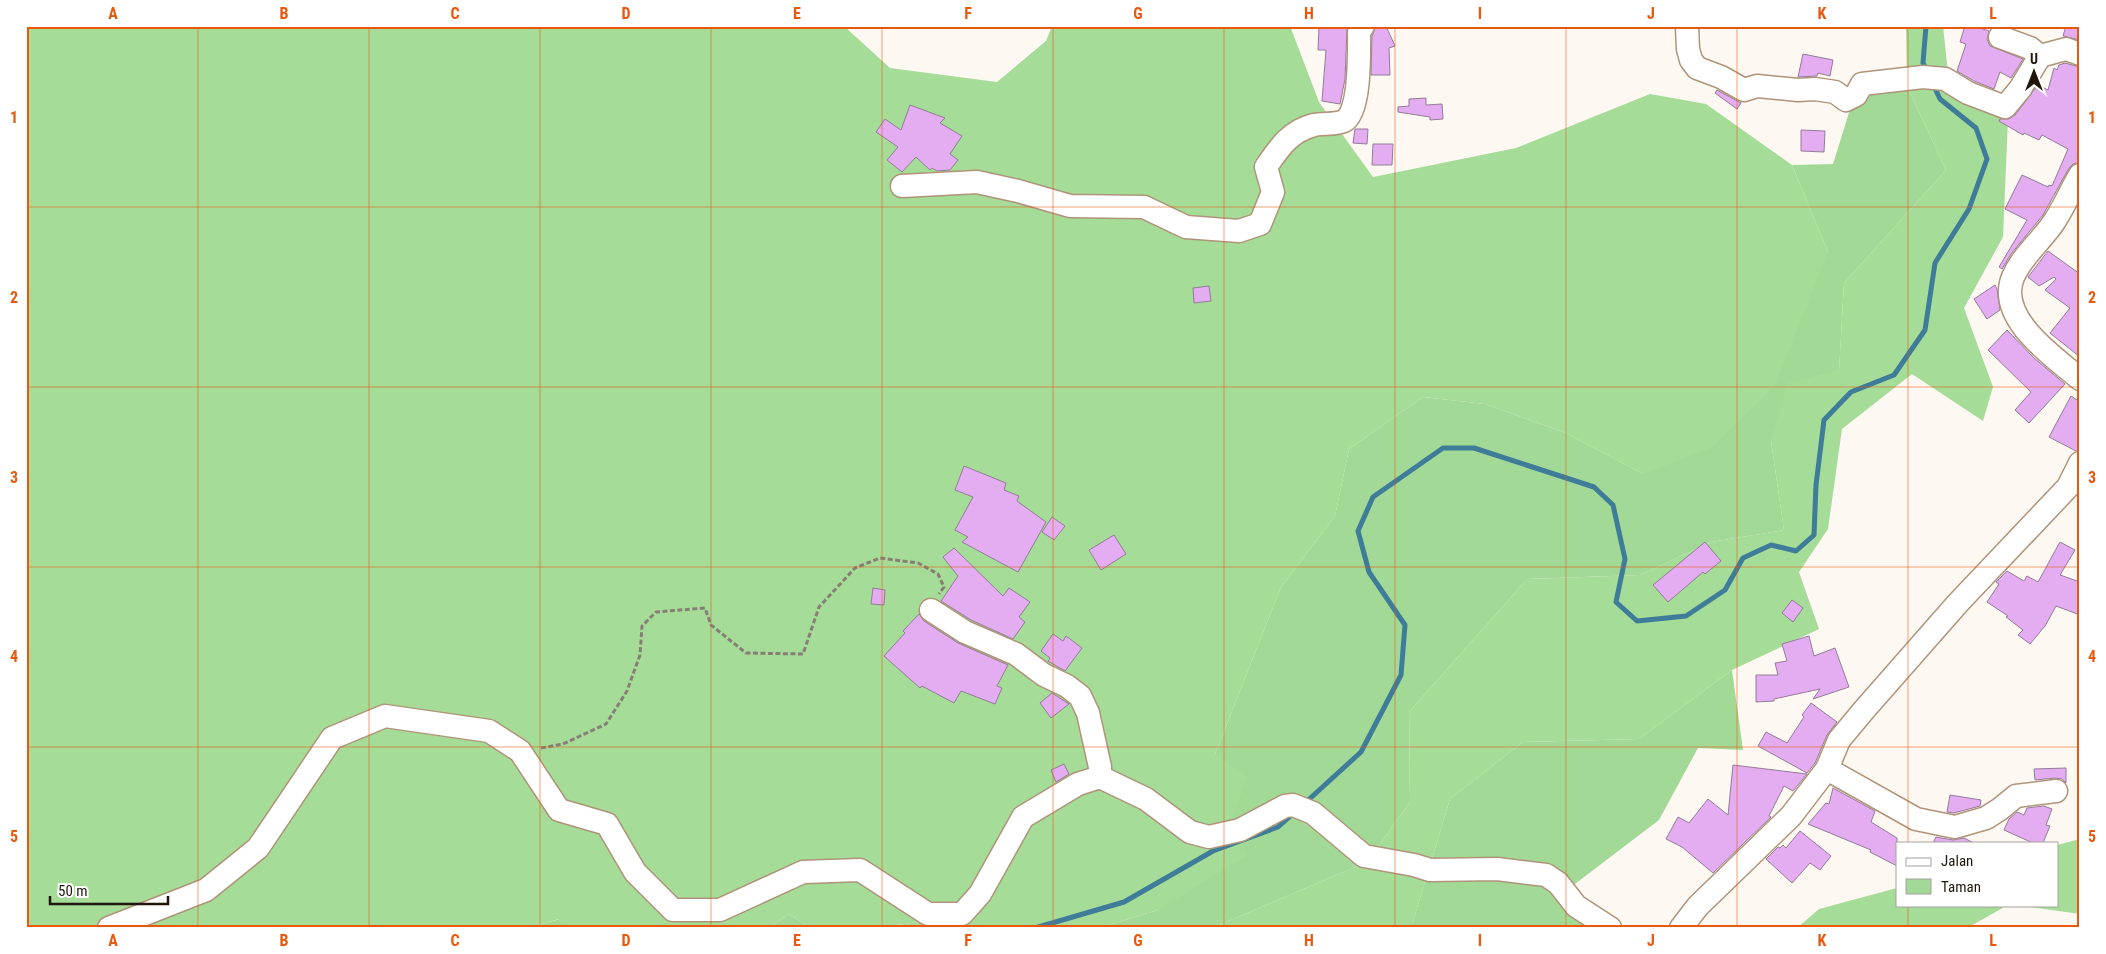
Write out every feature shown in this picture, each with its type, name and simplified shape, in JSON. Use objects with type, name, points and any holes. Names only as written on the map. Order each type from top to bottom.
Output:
[{"type":"street","points":[[902,186],[978,182],[1018,190],[1070,206],[1144,207],[1186,227],[1239,231],[1260,224],[1273,192],[1266,167],[1284,140],[1313,125],[1344,121],[1350,115],[1360,80],[1360,32],[1363,26]]},
{"type":"street","points":[[1687,26],[1688,49],[1691,60],[1697,68],[1721,77],[1744,90],[1757,86],[1798,90],[1815,89],[1835,92],[1846,100],[1856,95],[1862,84],[1923,77],[1945,79],[1968,93],[2005,107],[2020,89],[2040,56],[2066,49],[2080,54]]},
{"type":"street","points":[[2000,37],[2030,48],[2040,56]]},
{"type":"street","points":[[2080,175],[2054,222],[2021,264],[2013,277],[2011,286],[2013,309],[2022,326],[2041,346],[2080,379]]},
{"type":"street","points":[[1681,928],[1698,906],[1791,816],[1827,769],[1839,740],[1958,603],[2068,487],[2080,463]]},
{"type":"street","points":[[931,610],[965,632],[1016,654],[1044,675],[1068,686],[1080,696],[1088,713],[1100,767],[1100,777]]},
{"type":"street","points":[[109,928],[206,890],[258,848],[332,738],[385,716],[490,730],[520,751],[559,810],[607,824],[635,872],[674,910],[720,910],[803,872],[860,870],[928,914],[962,914],[980,894],[1023,817],[1078,784],[1100,777],[1146,799],[1190,832],[1209,837],[1240,830],[1285,806],[1303,809],[1364,856],[1414,865],[1430,870],[1497,869],[1546,875],[1558,883],[1576,906],[1610,928]]},
{"type":"street","points":[[1827,769],[1916,819],[1955,827],[1986,818],[2016,796],[2056,791]]},
{"type":"path","points":[[520,751],[562,744],[606,724],[627,691],[640,655],[642,626],[656,612],[705,608],[711,625],[746,652],[803,654],[819,607],[855,568],[880,558],[918,562],[938,574],[944,586],[931,610]]},
{"type":"green space","points":[[26,26],[844,26],[890,68],[997,82],[1046,41],[1052,26],[1290,26],[1319,102],[1373,177],[1516,148],[1650,94],[1706,104],[1792,165],[1828,252],[1775,385],[1711,448],[1643,474],[1566,433],[1485,404],[1423,397],[1349,449],[1335,516],[1281,587],[1215,754],[1247,777],[1231,822],[1247,855],[1158,910],[1099,928],[952,928],[957,918],[869,928],[811,928],[789,914],[768,928],[562,928],[559,919],[528,928],[26,928]]},
{"type":"green space","points":[[1906,26],[1943,26],[1950,91],[2008,119],[2003,237],[1964,308],[1993,387],[1983,421],[1912,374],[1842,429],[1828,529],[1799,572],[1819,629],[1732,670],[1639,739],[1523,742],[1450,799],[1411,928],[1212,928],[1367,862],[1410,802],[1409,712],[1527,579],[1640,575],[1711,542],[1784,530],[1771,441],[1788,383],[1839,370],[1844,283],[1946,170],[1907,86]]},
{"type":"green space","points":[[1907,86],[1946,170],[1844,283],[1839,371],[1771,441],[1784,530],[1711,542],[1640,575],[1527,579],[1409,712],[1410,802],[1367,862],[1212,928],[1099,928],[1158,910],[1231,822],[1215,754],[1281,587],[1335,516],[1349,449],[1423,397],[1485,404],[1566,433],[1643,474],[1828,252],[1792,165],[1833,164],[1856,90]]},
{"type":"green space","points":[[1732,670],[1743,750],[1698,748],[1659,820],[1567,890],[1613,928],[1411,928],[1450,799],[1523,742],[1639,739]]},
{"type":"green space","points":[[2080,839],[2080,914],[2023,906],[2058,906],[2058,845]]},
{"type":"green space","points":[[1896,888],[1896,906],[2006,906],[1967,928],[1797,928],[1819,909]]},
{"type":"green space","points":[[789,914],[811,928],[768,928]]},
{"type":"green space","points":[[958,918],[952,928],[869,928]]},
{"type":"green space","points":[[560,919],[562,928],[528,928]]},
{"type":"building","points":[[1376,26],[1386,26],[1395,46],[1389,48],[1390,75],[1371,75],[1372,36]]},
{"type":"building","points":[[1965,26],[1974,26],[1989,31],[1987,39],[1990,46],[2023,59],[2011,78],[2000,72],[1994,89],[1974,81],[1957,71],[1966,44],[1960,42]]},
{"type":"building","points":[[2066,26],[2080,26],[2080,40],[2063,36]]},
{"type":"building","points":[[1319,27],[1347,28],[1345,79],[1340,104],[1322,101],[1326,50],[1318,50]]},
{"type":"building","points":[[1803,54],[1833,60],[1830,76],[1818,73],[1817,76],[1798,77]]},
{"type":"building","points":[[2065,63],[2080,67],[2080,162],[2073,164],[2069,168],[2043,215],[2011,254],[2002,269],[1999,267],[2027,220],[2005,209],[2022,175],[2048,187],[2049,185],[2052,186],[2068,149],[2042,135],[2039,140],[2024,133],[2023,135],[1999,121],[2000,119],[2009,119],[2015,115],[2038,85],[2048,90],[2054,68],[2057,70],[2059,65]]},
{"type":"building","points":[[1717,90],[1741,103],[1737,109],[1715,93]]},
{"type":"building","points":[[1426,98],[1426,105],[1442,104],[1443,119],[1430,120],[1430,117],[1398,112],[1398,107],[1409,106],[1409,99]]},
{"type":"building","points":[[910,105],[945,118],[940,123],[962,136],[950,154],[958,160],[950,170],[937,171],[932,168],[930,170],[916,157],[902,172],[887,160],[898,147],[876,132],[885,119],[901,130]]},
{"type":"building","points":[[1355,129],[1368,129],[1367,144],[1353,143]]},
{"type":"building","points":[[1801,130],[1825,131],[1824,152],[1801,151]]},
{"type":"building","points":[[1373,144],[1393,144],[1392,165],[1372,165]]},
{"type":"building","points":[[2048,251],[2080,274],[2080,357],[2050,333],[2070,308],[2045,290],[2056,279],[2054,277],[2039,286],[2028,277]]},
{"type":"building","points":[[1995,285],[2000,310],[1987,319],[1974,299]]},
{"type":"building","points":[[1209,286],[1211,301],[1194,303],[1193,288]]},
{"type":"building","points":[[2007,330],[2034,358],[2065,384],[2029,423],[2015,410],[2031,392],[1988,350]]},
{"type":"building","points":[[2071,396],[2080,402],[2080,450],[2076,451],[2049,437]]},
{"type":"building","points":[[964,466],[1006,483],[1004,490],[1019,496],[1017,501],[1046,522],[1018,572],[962,542],[968,537],[955,530],[973,497],[955,490]]},
{"type":"building","points":[[1052,517],[1065,526],[1054,540],[1042,532]]},
{"type":"building","points":[[1114,535],[1126,554],[1101,570],[1089,550]]},
{"type":"building","points":[[1705,542],[1721,561],[1705,574],[1703,572],[1668,602],[1653,585]]},
{"type":"building","points":[[2060,542],[2075,550],[2060,575],[2080,582],[2080,615],[2056,606],[2045,626],[2030,644],[2018,635],[2023,630],[2006,617],[2008,616],[1987,602],[1999,584],[1996,582],[2007,571],[2024,581],[2027,576],[2038,582]]},
{"type":"building","points":[[954,548],[1003,596],[1009,588],[1030,602],[1019,617],[1025,622],[1013,639],[971,620],[941,601],[958,576],[943,557]]},
{"type":"building","points":[[873,588],[885,590],[884,605],[871,604]]},
{"type":"building","points":[[1792,600],[1803,608],[1793,622],[1782,613]]},
{"type":"building","points":[[919,614],[924,621],[958,643],[1008,665],[997,686],[1002,688],[995,704],[961,691],[954,703],[922,686],[920,688],[884,656]]},
{"type":"building","points":[[1053,634],[1063,641],[1066,636],[1082,648],[1065,671],[1048,661],[1050,658],[1041,651]]},
{"type":"building","points":[[1809,636],[1814,656],[1835,648],[1849,687],[1813,699],[1820,689],[1774,699],[1774,701],[1756,702],[1756,675],[1778,675],[1775,663],[1787,661],[1782,644]]},
{"type":"building","points":[[1052,693],[1069,704],[1051,718],[1040,703]]},
{"type":"building","points":[[1811,703],[1837,722],[1827,735],[1815,763],[1807,773],[1758,746],[1766,732],[1787,743],[1804,717],[1802,715]]},
{"type":"building","points":[[1064,764],[1069,774],[1056,782],[1051,770]]},
{"type":"building","points":[[1733,765],[1807,774],[1793,791],[1784,786],[1769,816],[1771,817],[1713,873],[1682,847],[1666,839],[1678,817],[1689,823],[1708,799],[1728,815]]},
{"type":"building","points":[[2066,768],[2066,783],[2062,779],[2055,778],[2035,780],[2034,769]]},
{"type":"building","points":[[1833,788],[1875,811],[1871,822],[1897,838],[1896,865],[1870,852],[1871,850],[1808,824],[1826,803],[1829,804]]},
{"type":"building","points":[[1950,795],[1981,800],[1980,806],[1954,813],[1947,812]]},
{"type":"building","points":[[2044,806],[2052,809],[2046,825],[2050,826],[2043,842],[2031,842],[2004,830],[2009,819],[2017,812],[2024,815],[2027,808]]},
{"type":"building","points":[[1800,831],[1831,856],[1820,870],[1810,863],[1792,883],[1766,859],[1778,847],[1780,848],[1783,845],[1786,848]]},
{"type":"building","points":[[1936,837],[1953,840],[1964,838],[1972,842],[1934,842]]},
{"type":"waterway","points":[[1926,26],[1923,63],[1927,72]]},
{"type":"waterway","points":[[1305,803],[1361,752],[1401,675],[1405,625],[1369,572],[1358,531],[1373,497],[1443,448],[1474,448],[1594,487],[1613,505],[1625,559],[1616,602],[1637,621],[1686,616],[1725,590],[1743,558],[1771,545],[1796,551],[1814,535],[1816,485],[1824,420],[1851,392],[1894,375],[1925,330],[1935,263],[1969,209],[1987,159],[1976,128],[1940,99],[1933,84]]},
{"type":"waterway","points":[[1035,928],[1124,902],[1213,851],[1278,827],[1295,812]]}]
